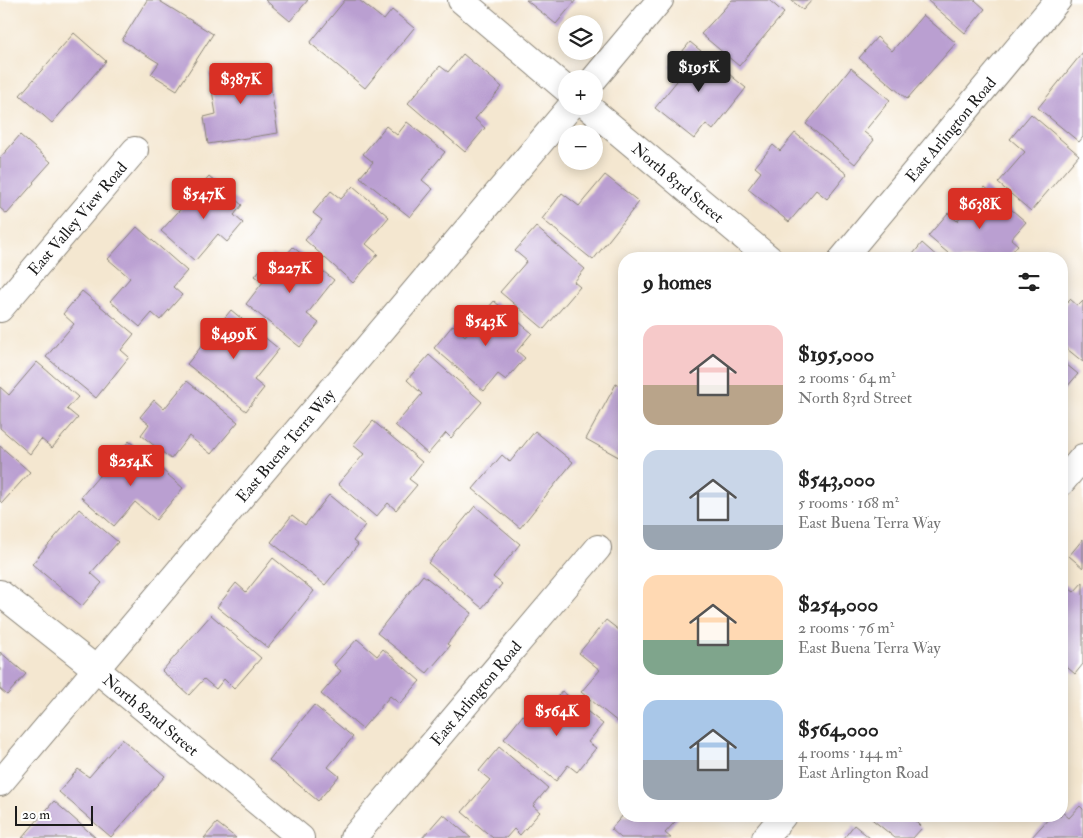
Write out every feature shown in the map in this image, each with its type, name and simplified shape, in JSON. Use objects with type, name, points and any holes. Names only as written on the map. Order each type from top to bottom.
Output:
[{"type":"street","points":[[461,0],[558,82]]},
{"type":"street","points":[[602,70],[660,0]]},
{"type":"street","name":"East Arlington Road","points":[[848,252],[1058,0]]},
{"type":"street","name":"East Buena Terra Way","points":[[0,783],[563,115]]},
{"type":"street","name":"North 83rd Street","points":[[598,115],[762,252]]},
{"type":"street","name":"East Valley View Road","points":[[0,309],[135,150]]},
{"type":"street","points":[[1068,475],[1083,457]]},
{"type":"street","name":"East Arlington Road","points":[[354,838],[598,548]]},
{"type":"street","name":"North 82nd Street","points":[[0,594],[96,669],[301,838]]},
{"type":"street","points":[[764,838],[778,822]]},
{"type":"building","points":[[147,0],[158,0],[213,34],[177,90],[151,74],[159,63],[122,40]]},
{"type":"building","points":[[265,0],[308,0],[290,21]]},
{"type":"building","points":[[345,0],[359,0],[384,20],[392,10],[414,28],[365,88],[310,43]]},
{"type":"building","points":[[526,0],[576,0],[564,15],[558,15],[556,24]]},
{"type":"building","points":[[732,0],[769,0],[784,13],[739,66],[701,34]]},
{"type":"building","points":[[791,0],[812,0],[803,10]]},
{"type":"building","points":[[927,0],[975,0],[985,9],[965,33]]},
{"type":"building","points":[[923,15],[956,43],[907,99],[859,58],[877,37],[892,51]]},
{"type":"building","points":[[74,33],[106,61],[52,123],[20,95]]},
{"type":"building","points":[[690,42],[746,88],[713,130],[706,124],[694,139],[655,108],[681,76],[670,67]]},
{"type":"building","points":[[1083,52],[1083,137],[1079,142],[1038,108]]},
{"type":"building","points":[[463,54],[502,87],[475,119],[485,128],[465,152],[408,103],[440,66],[448,72]]},
{"type":"building","points":[[267,64],[278,133],[208,144],[204,117],[216,114],[209,73]]},
{"type":"building","points":[[851,68],[890,100],[864,132],[874,140],[855,164],[806,124]]},
{"type":"building","points":[[1031,114],[1079,155],[1031,211],[998,183],[1025,152],[1010,139]]},
{"type":"building","points":[[407,122],[445,152],[422,180],[433,189],[410,217],[360,177],[373,162],[363,154],[386,126],[397,135]]},
{"type":"building","points":[[795,133],[847,174],[827,199],[816,190],[789,222],[748,189],[761,172],[755,167],[773,145],[780,151]]},
{"type":"building","points":[[20,135],[51,162],[7,214],[0,208],[0,158]]},
{"type":"building","points":[[605,175],[639,202],[593,260],[542,219],[562,193],[579,206]]},
{"type":"building","points":[[209,177],[242,205],[234,215],[243,223],[227,242],[218,234],[195,261],[161,231]]},
{"type":"building","points":[[353,186],[389,217],[366,244],[378,254],[353,283],[305,240],[322,220],[313,213],[331,191],[341,199]]},
{"type":"building","points":[[985,187],[1026,222],[1011,239],[1018,245],[1012,252],[947,252],[928,236],[948,213],[957,221]]},
{"type":"building","points":[[137,227],[187,271],[173,287],[182,295],[160,320],[152,313],[140,327],[110,301],[130,278],[108,259]]},
{"type":"building","points":[[536,227],[585,269],[574,282],[580,287],[544,329],[500,292],[527,261],[515,251]]},
{"type":"building","points":[[922,243],[932,252],[915,252]]},
{"type":"building","points":[[293,247],[334,280],[307,314],[319,323],[300,347],[246,304],[263,282],[255,276],[273,254],[281,261]]},
{"type":"building","points":[[82,291],[134,334],[121,350],[129,357],[96,398],[46,357],[74,324],[63,314]]},
{"type":"building","points":[[1070,299],[1078,306],[1083,301],[1083,362],[1068,350],[1068,301]]},
{"type":"building","points":[[494,301],[532,333],[517,351],[525,358],[506,380],[498,374],[484,391],[434,348],[453,325],[465,336]]},
{"type":"building","points":[[231,310],[279,349],[254,380],[264,388],[246,411],[187,364]]},
{"type":"building","points":[[429,355],[482,402],[451,438],[446,433],[428,454],[395,425],[422,394],[407,380]]},
{"type":"building","points":[[37,362],[78,397],[67,409],[78,418],[52,448],[41,439],[30,454],[0,428],[0,387],[9,395]]},
{"type":"building","points":[[1068,366],[1078,374],[1068,386]]},
{"type":"building","points":[[187,381],[238,422],[211,454],[189,436],[171,459],[141,435],[149,424],[140,417],[154,400],[164,409]]},
{"type":"building","points":[[616,384],[618,385],[618,457],[586,439]]},
{"type":"building","points":[[373,421],[422,462],[409,479],[417,485],[396,510],[388,503],[376,517],[338,484],[364,454],[353,445]]},
{"type":"building","points":[[535,431],[573,462],[520,528],[473,489],[502,455],[510,462]]},
{"type":"building","points":[[129,441],[183,488],[156,520],[135,502],[114,526],[81,497]]},
{"type":"building","points":[[0,446],[30,472],[2,503],[0,501]]},
{"type":"building","points":[[329,495],[365,525],[353,541],[358,545],[325,585],[271,542],[292,515],[305,525]]},
{"type":"building","points":[[475,506],[520,544],[493,577],[502,584],[482,608],[428,563]]},
{"type":"building","points":[[79,509],[118,542],[91,573],[102,583],[82,606],[32,564]]},
{"type":"building","points":[[1083,539],[1083,568],[1069,556]]},
{"type":"building","points":[[273,558],[314,591],[268,648],[217,607],[236,583],[246,592]]},
{"type":"building","points":[[423,575],[472,613],[447,644],[450,646],[427,673],[377,633]]},
{"type":"building","points":[[1083,582],[1083,664],[1075,674],[1068,668],[1068,587],[1074,592]]},
{"type":"building","points":[[211,615],[261,658],[234,689],[224,679],[216,689],[204,679],[189,695],[162,671]]},
{"type":"building","points":[[606,620],[618,629],[618,722],[581,692],[600,670],[579,653]]},
{"type":"building","points":[[357,639],[377,656],[383,649],[420,681],[400,704],[390,696],[362,729],[321,694],[341,671],[334,665]]},
{"type":"building","points":[[0,652],[26,674],[7,695],[0,689]]},
{"type":"building","points":[[562,691],[603,724],[588,742],[596,748],[577,772],[568,765],[556,781],[504,739],[523,715],[535,725]]},
{"type":"building","points":[[314,705],[353,737],[328,767],[339,776],[318,801],[269,760]]},
{"type":"building","points":[[122,739],[165,776],[111,837],[59,792],[78,769],[89,777]]},
{"type":"building","points":[[499,747],[548,788],[533,806],[540,812],[520,835],[514,829],[506,838],[493,838],[462,812],[490,780],[479,771]]},
{"type":"building","points":[[54,801],[96,838],[22,838]]},
{"type":"building","points":[[1080,806],[1083,809],[1083,838],[1031,838],[1046,822],[1068,822],[1069,818]]},
{"type":"building","points":[[443,814],[471,838],[422,838]]},
{"type":"building","points":[[618,821],[675,822],[665,833],[671,838],[621,838],[611,829]]},
{"type":"building","points":[[875,822],[916,822],[922,828],[913,838],[895,838]]},
{"type":"building","points":[[217,823],[236,838],[204,838]]},
{"type":"building","points":[[854,825],[870,838],[844,838]]}]
